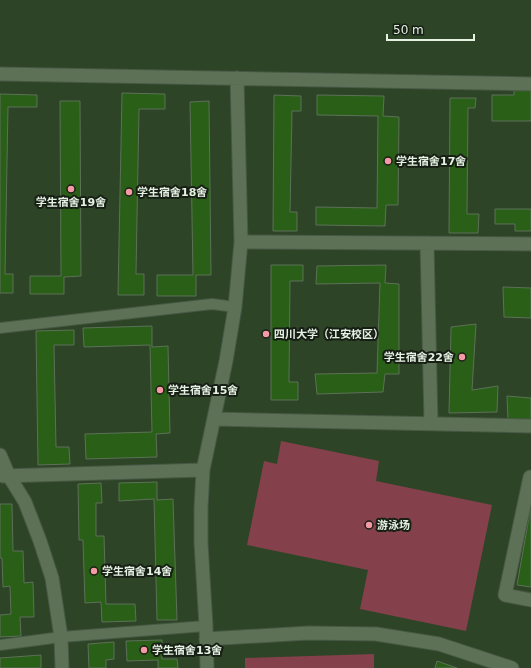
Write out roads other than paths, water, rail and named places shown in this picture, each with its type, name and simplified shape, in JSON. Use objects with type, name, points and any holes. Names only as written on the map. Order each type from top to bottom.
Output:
[{"type":"street","points":[[0,74],[531,84]]},
{"type":"street","points":[[206,668],[206,626],[201,543],[201,508],[203,470],[226,361],[235,306],[241,242],[237,78]]},
{"type":"street","points":[[241,242],[531,244]]},
{"type":"street","points":[[427,243],[431,424]]},
{"type":"street","points":[[0,328],[212,304],[235,306]]},
{"type":"street","points":[[214,419],[531,426]]},
{"type":"street","points":[[0,455],[5,476],[25,502],[52,578],[61,637],[62,668]]},
{"type":"street","points":[[5,476],[203,470]]},
{"type":"street","points":[[531,478],[505,594],[531,600]]},
{"type":"street","points":[[0,645],[61,637],[206,626]]},
{"type":"street","points":[[206,640],[308,633],[376,634],[439,644],[512,668]]},
{"type":"place","name":"学生宿舍17舍","points":[[388,161]]},
{"type":"place","name":"学生宿舍19舍","points":[[71,189]]},
{"type":"place","name":"学生宿舍18舍","points":[[129,192]]},
{"type":"place","name":"四川大学（江安校区）","points":[[266,334]]},
{"type":"place","name":"学生宿舍22舍","points":[[462,357]]},
{"type":"place","name":"学生宿舍15舍","points":[[160,390]]},
{"type":"place","name":"游泳场","points":[[369,525]]},
{"type":"place","name":"学生宿舍14舍","points":[[94,571]]},
{"type":"place","name":"学生宿舍13舍","points":[[144,650]]}]
